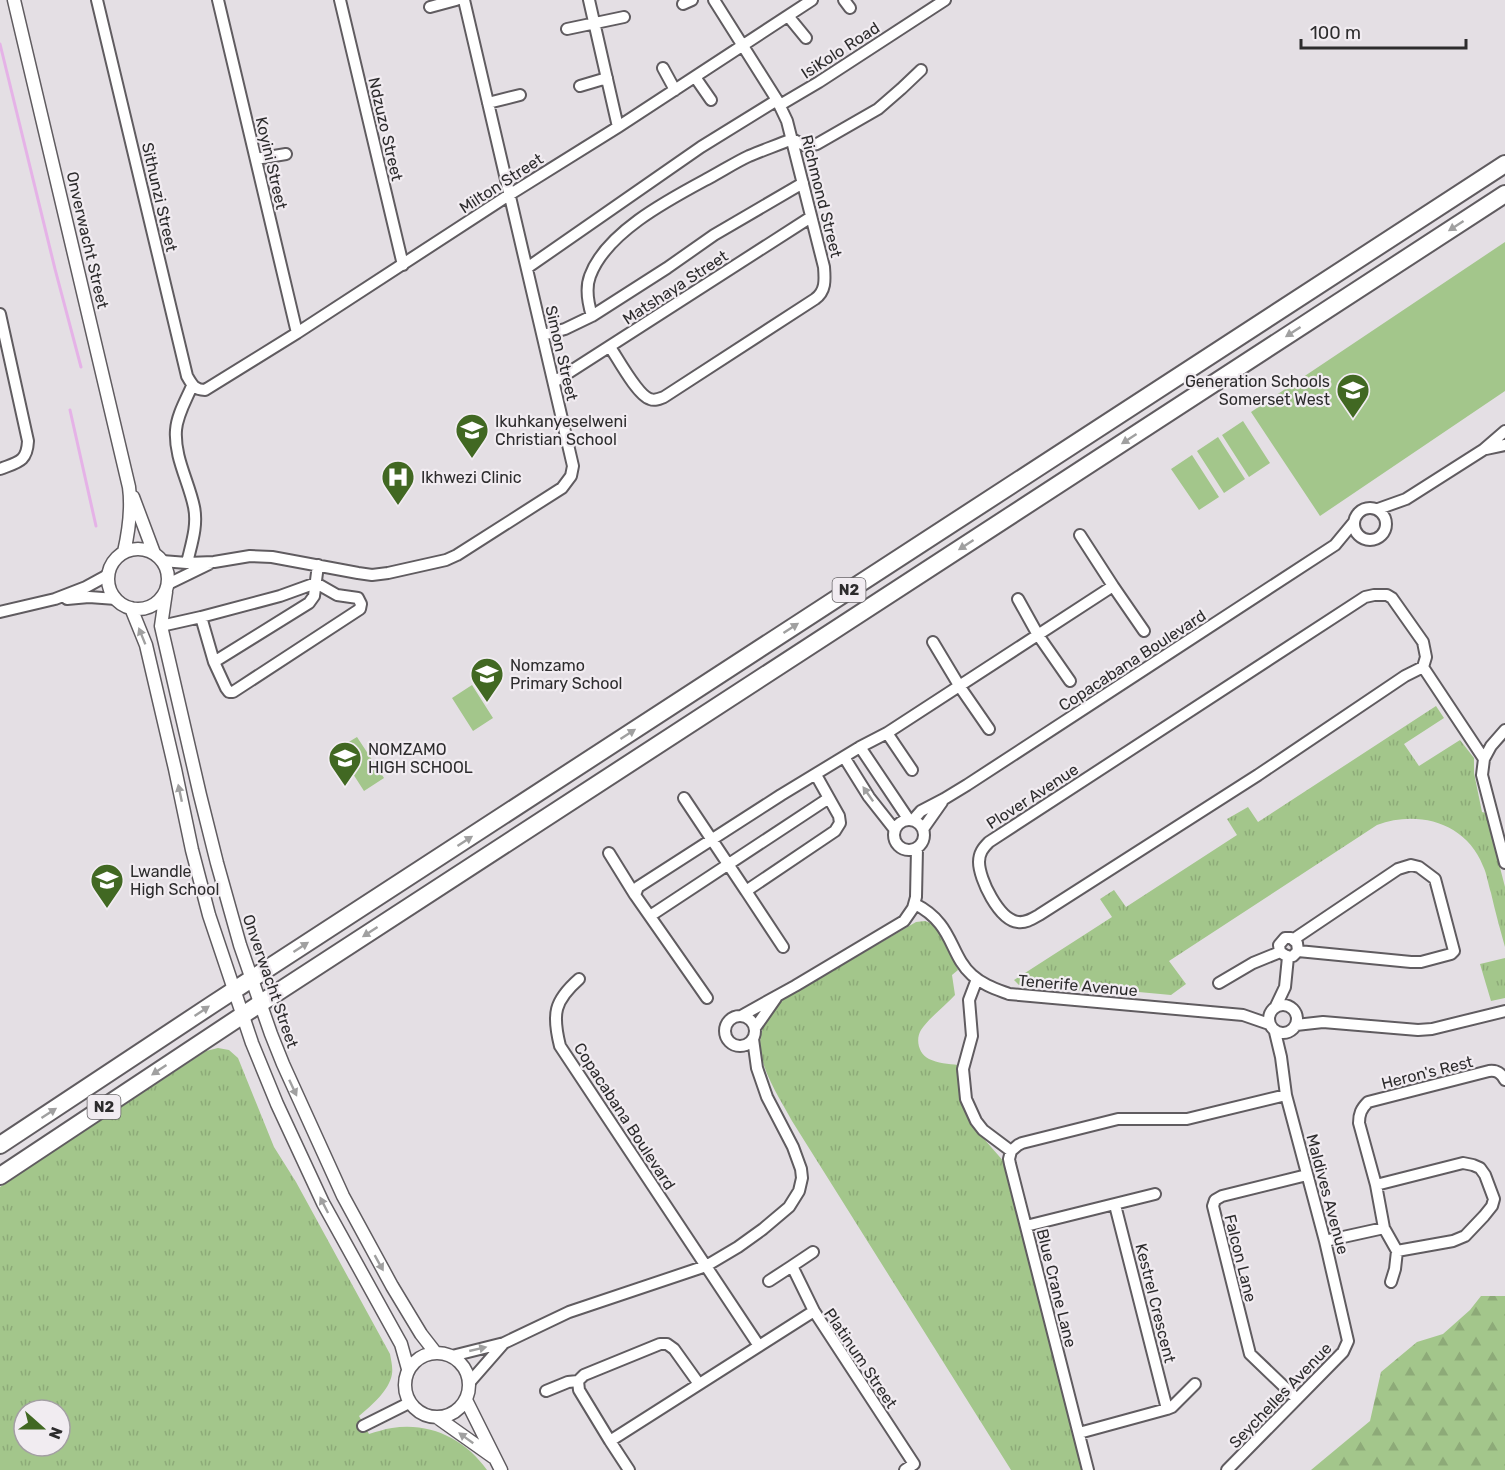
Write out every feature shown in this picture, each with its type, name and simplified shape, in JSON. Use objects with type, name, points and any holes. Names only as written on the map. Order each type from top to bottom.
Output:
[{"type":"highway","name":"N2","points":[[0,1145],[1505,164]]},
{"type":"highway","name":"N2","points":[[0,1176],[261,1003],[1505,194]]},
{"type":"street","name":"Onverwacht Street","points":[[14,0],[129,487],[131,511],[124,552]]},
{"type":"street","name":"Sithunzi Street","points":[[97,0],[184,365],[192,386]]},
{"type":"street","name":"Koyini Street","points":[[218,0],[297,333]]},
{"type":"street","name":"Ndzuzo Street","points":[[340,0],[403,265]]},
{"type":"street","points":[[430,7],[456,0]]},
{"type":"street","name":"Simon Street","points":[[158,557],[187,563],[214,562],[250,556],[272,557],[372,575],[388,573],[446,560],[457,555],[562,488],[571,476],[573,466],[464,0]]},
{"type":"street","points":[[589,0],[618,127]]},
{"type":"street","name":"Richmond Street","points":[[610,347],[640,394],[656,400],[820,295],[824,288],[824,267],[790,128],[778,103],[714,0]]},
{"type":"street","name":"Milton Street","points":[[192,386],[205,390],[297,333],[812,0]]},
{"type":"street","name":"IsiKolo Road","points":[[527,268],[700,147],[819,82],[945,0]]},
{"type":"street","points":[[788,16],[807,38]]},
{"type":"street","points":[[567,29],[624,17]]},
{"type":"street","points":[[663,68],[675,90]]},
{"type":"street","points":[[592,316],[587,283],[594,266],[625,231],[640,218],[748,156],[792,139],[806,146],[817,144],[878,109],[921,70]]},
{"type":"street","points":[[695,77],[711,100]]},
{"type":"street","points":[[580,86],[607,78]]},
{"type":"street","points":[[488,103],[520,95]]},
{"type":"street","points":[[256,159],[286,154]]},
{"type":"street","points":[[543,335],[565,329],[592,316],[714,235],[803,183]]},
{"type":"street","name":"Matshaya Street","points":[[554,382],[811,217]]},
{"type":"street","points":[[0,314],[27,441],[26,455],[0,470]]},
{"type":"street","points":[[0,369],[12,364]]},
{"type":"street","points":[[187,563],[195,529],[195,509],[181,462],[176,429],[192,386]]},
{"type":"street","points":[[1378,509],[1406,499],[1483,450],[1505,431]]},
{"type":"street","points":[[1483,450],[1505,445]]},
{"type":"street","name":"Onverwacht Street","points":[[129,487],[158,557]]},
{"type":"street","points":[[1386,522],[1406,499]]},
{"type":"street","points":[[1373,507],[1378,509],[1384,514],[1386,522],[1384,532],[1379,538],[1363,539],[1355,532],[1355,517],[1362,509],[1373,507]]},
{"type":"street","name":"Copacabana Boulevard","points":[[911,820],[921,811],[944,799],[1335,545],[1354,522]]},
{"type":"street","name":"Copacabana Boulevard","points":[[1080,535],[1144,631]]},
{"type":"street","name":"Copacabana Boulevard","points":[[1335,545],[1363,539]]},
{"type":"street","points":[[144,549],[158,557],[166,568],[167,588],[155,604],[147,608],[131,608],[116,599],[109,588],[110,569],[115,560],[124,552],[144,549]]},
{"type":"street","name":"Simon Street","points":[[167,588],[214,562]]},
{"type":"street","points":[[214,662],[309,603],[314,596],[318,565]]},
{"type":"street","points":[[0,612],[55,599],[86,587],[108,575]]},
{"type":"street","points":[[161,626],[280,596],[316,584],[337,595],[358,598],[361,602],[361,607],[234,692],[229,692],[226,688],[214,662],[201,617]]},
{"type":"street","points":[[635,895],[638,887],[844,756],[887,733],[960,687],[1113,586]]},
{"type":"street","name":"Onverwacht Street","points":[[167,588],[161,626],[217,863],[240,945],[283,1064],[343,1196],[392,1286],[421,1334],[435,1352]]},
{"type":"street","name":"Plover Avenue","points":[[1374,594],[1392,598],[1423,642],[1426,657],[1423,667],[1026,922],[1015,922],[997,908],[980,873],[981,851],[989,842],[1365,597],[1374,594]]},
{"type":"street","points":[[55,599],[89,597],[116,599]]},
{"type":"street","points":[[1018,599],[1038,635],[1070,681]]},
{"type":"street","points":[[131,608],[146,645],[209,915],[252,1043],[323,1203],[401,1344],[408,1369],[404,1386],[409,1403],[421,1414],[438,1418],[494,1458]]},
{"type":"street","points":[[933,642],[989,729]]},
{"type":"street","name":"Plover Avenue","points":[[1423,667],[1484,759]]},
{"type":"street","points":[[1504,732],[1491,746],[1484,759],[1482,775],[1505,864]]},
{"type":"street","points":[[887,733],[912,770]]},
{"type":"street","points":[[860,747],[911,820],[923,828],[923,839],[917,848],[909,850],[901,848]]},
{"type":"street","points":[[844,756],[869,797],[895,830]]},
{"type":"street","points":[[746,891],[835,831],[840,823],[839,816],[816,775]]},
{"type":"street","points":[[684,798],[783,947]]},
{"type":"street","points":[[650,916],[829,798]]},
{"type":"street","name":"Copacabana Boulevard","points":[[923,828],[944,799]]},
{"type":"street","points":[[911,820],[900,822],[895,830],[894,838],[916,873]]},
{"type":"street","points":[[757,1068],[738,1046],[726,1037],[725,1029],[728,1023],[904,921],[915,904],[917,848]]},
{"type":"street","points":[[609,853],[706,998]]},
{"type":"street","points":[[1294,939],[1398,868],[1411,866],[1419,867],[1435,879],[1455,951],[1421,962],[1298,951]]},
{"type":"street","name":"Tenerife Avenue","points":[[915,904],[927,910],[942,925],[963,966],[983,984],[1009,994],[1243,1015],[1274,1008]]},
{"type":"street","points":[[1219,983],[1253,963],[1284,954],[1293,956],[1298,951],[1298,943],[1294,939],[1288,937],[1279,945],[1284,954],[1285,987],[1292,1009],[1297,1016],[1292,1029]]},
{"type":"street","name":"Copacabana Boulevard","points":[[579,979],[566,991],[558,1004],[555,1018],[560,1046],[706,1266]]},
{"type":"street","points":[[977,979],[969,1000],[972,1036],[963,1068],[966,1099],[976,1121],[983,1130],[1011,1151],[1022,1143],[1118,1119],[1187,1119],[1286,1095]]},
{"type":"street","points":[[1285,987],[1269,1015],[1272,1028],[1284,1034],[1292,1029],[1323,1022],[1418,1030],[1432,1029],[1505,1011]]},
{"type":"street","points":[[738,1046],[746,1044],[778,996]]},
{"type":"street","points":[[1274,1008],[1283,1005],[1323,1022]]},
{"type":"street","name":"Tenerife Avenue","points":[[1243,1015],[1272,1028]]},
{"type":"street","points":[[452,1356],[504,1343],[569,1312],[706,1266],[738,1247],[789,1207],[799,1191],[802,1178],[801,1169],[794,1147],[767,1097],[757,1068],[752,1022],[741,1016]]},
{"type":"street","name":"Maldives Avenue","points":[[1272,1028],[1281,1057],[1286,1095],[1348,1337]]},
{"type":"street","name":"Maldives Avenue","points":[[1281,1057],[1292,1029]]},
{"type":"street","name":"Heron's Rest","points":[[1397,1251],[1384,1228],[1376,1185],[1359,1124],[1362,1107],[1368,1102],[1490,1071],[1500,1073],[1505,1080]]},
{"type":"street","name":"Blue Crane Lane","points":[[1011,1151],[1009,1160],[1079,1432]]},
{"type":"street","points":[[1376,1185],[1463,1163],[1480,1168],[1498,1197],[1465,1236],[1453,1241],[1397,1251],[1391,1282]]},
{"type":"street","name":"Falcon Lane","points":[[1297,1399],[1250,1353],[1213,1206],[1215,1200],[1222,1196],[1306,1175]]},
{"type":"street","points":[[1026,1226],[1155,1194]]},
{"type":"street","name":"Kestrel Crescent","points":[[1115,1205],[1167,1409]]},
{"type":"street","points":[[1325,1241],[1384,1228]]},
{"type":"street","points":[[769,1281],[813,1252]]},
{"type":"street","points":[[706,1266],[759,1346]]},
{"type":"street","points":[[792,1266],[814,1311]]},
{"type":"street","name":"Platinum Street","points":[[610,1441],[814,1311],[912,1468]]},
{"type":"street","name":"Seychelles Avenue","points":[[1227,1470],[1343,1352],[1348,1337]]},
{"type":"street","points":[[438,1418],[454,1413],[466,1400],[470,1383],[504,1343]]},
{"type":"street","points":[[546,1390],[578,1381],[584,1375],[660,1344],[667,1344],[674,1349],[699,1384]]},
{"type":"street","points":[[408,1369],[419,1357],[435,1352],[452,1356],[465,1367],[470,1383]]},
{"type":"street","points":[[578,1381],[579,1390],[629,1470]]},
{"type":"street","points":[[1089,1470],[1079,1432],[1172,1407],[1195,1384]]},
{"type":"street","points":[[466,1400],[501,1470]]},
{"type":"street","points":[[363,1426],[409,1403]]},
{"type":"green space","points":[[1505,242],[1505,391],[1320,516],[1251,412]]},
{"type":"green space","points":[[1243,421],[1270,463],[1249,477],[1222,435]]},
{"type":"green space","points":[[1218,437],[1245,479],[1224,493],[1197,451]]},
{"type":"green space","points":[[1192,455],[1219,497],[1199,510],[1171,469]]},
{"type":"green space","points":[[472,685],[493,718],[473,731],[452,698]]},
{"type":"green space","points":[[1436,706],[1444,718],[1404,744],[1419,766],[1460,740],[1474,758],[1474,773],[1482,812],[1486,813],[1505,887],[1505,947],[1486,872],[1475,851],[1465,839],[1439,823],[1408,819],[1377,825],[1169,961],[1186,984],[1171,995],[1117,990],[1112,994],[1019,985],[1014,980],[1112,917],[1100,899],[1114,890],[1126,907],[1237,835],[1227,819],[1248,807],[1258,822]]},
{"type":"green space","points":[[357,737],[384,778],[364,791],[337,749]]},
{"type":"green space","points":[[925,921],[933,924],[938,931],[958,970],[952,975],[955,995],[921,1030],[918,1038],[919,1046],[929,1059],[958,1065],[962,1106],[978,1132],[1005,1163],[1083,1470],[1011,1470],[792,1121],[767,1075],[762,1059],[760,1044],[762,1029],[770,1014],[784,999],[916,922]]},
{"type":"green space","points":[[1505,958],[1505,998],[1491,1001],[1480,964]]},
{"type":"green space","points":[[218,1048],[229,1050],[238,1058],[274,1147],[296,1182],[390,1354],[392,1371],[387,1386],[359,1416],[369,1434],[389,1428],[433,1430],[468,1450],[487,1470],[0,1470],[0,1187],[206,1051]]},
{"type":"green space","points":[[1481,1296],[1505,1296],[1505,1470],[1311,1470],[1370,1421],[1381,1372],[1417,1342],[1443,1334],[1470,1310]]},
{"type":"waterway","points":[[0,44],[81,367]]},
{"type":"waterway","points":[[70,410],[96,526]]},
{"type":"place","name":"Generation Schools Somerset West","points":[[1353,419]]},
{"type":"place","name":"Ikuhkanyeselweni Christian School","points":[[472,459]]},
{"type":"place","name":"Ikhwezi Clinic","points":[[398,506]]},
{"type":"place","name":"Nomzamo Primary School","points":[[487,703]]},
{"type":"place","name":"NOMZAMO HIGH SCHOOL","points":[[345,787]]},
{"type":"place","name":"Lwandle High School","points":[[107,909]]}]
